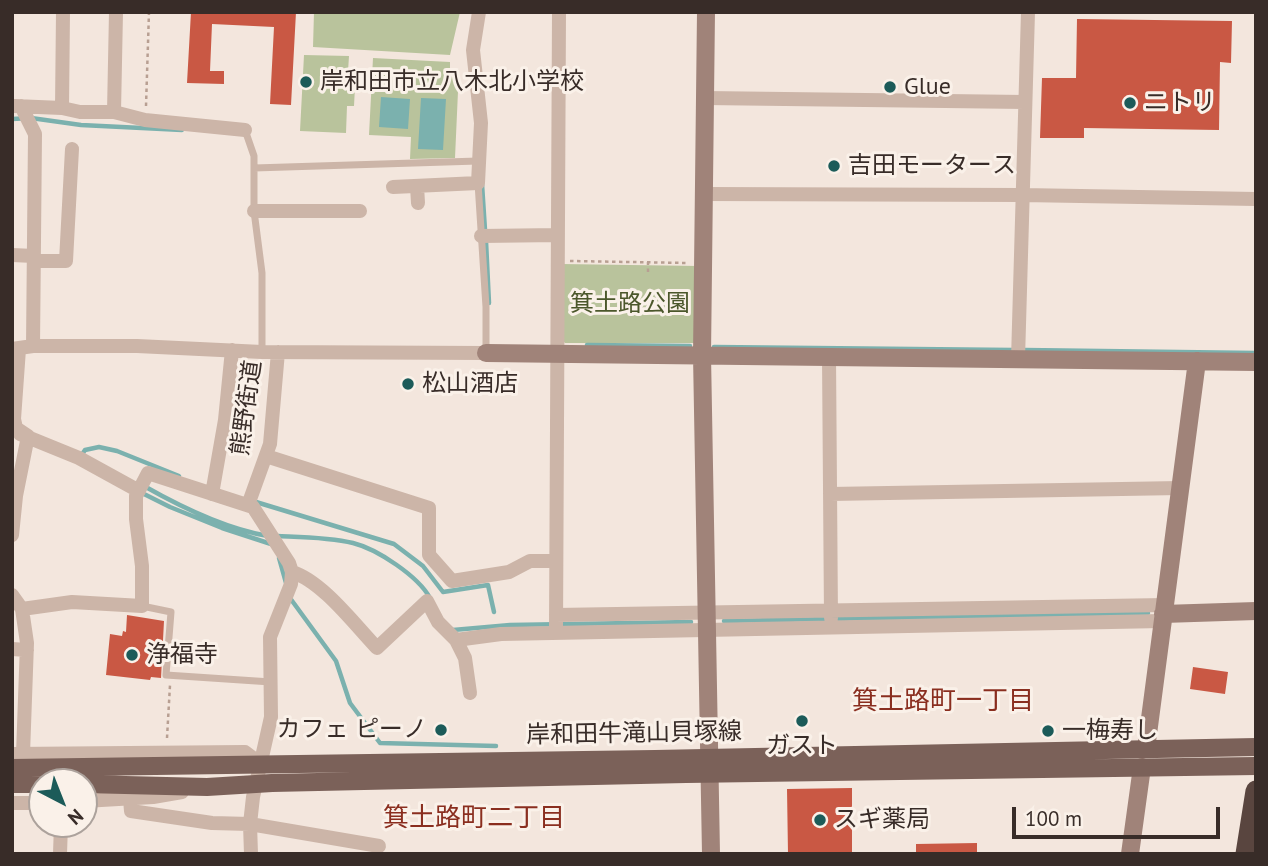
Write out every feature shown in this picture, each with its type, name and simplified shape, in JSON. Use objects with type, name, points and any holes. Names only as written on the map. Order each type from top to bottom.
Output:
[{"type":"highway","points":[[1246,854],[1256,790]]},
{"type":"main road","name":"岸和田牛滝山貝塚線","points":[[98,784],[207,787],[708,765],[1256,747]]},
{"type":"main road","name":"岸和田牛滝山貝塚線","points":[[16,759],[261,764],[1256,766]]},
{"type":"street","points":[[62,108],[63,12]]},
{"type":"street","points":[[114,112],[116,12]]},
{"type":"street","points":[[393,187],[478,183],[481,123],[473,50],[479,12]]},
{"type":"street","points":[[556,623],[559,12]]},
{"type":"street","points":[[706,12],[702,355],[710,854]]},
{"type":"street","points":[[1018,359],[1028,12]]},
{"type":"street","points":[[705,97],[1025,102]]},
{"type":"street","points":[[17,106],[114,112],[145,120],[245,130]]},
{"type":"street","points":[[12,535],[22,348],[34,258],[35,134],[17,106]]},
{"type":"street","points":[[12,255],[66,261],[72,149]]},
{"type":"street","points":[[417,186],[418,203]]},
{"type":"street","points":[[704,194],[1256,199]]},
{"type":"street","points":[[254,211],[360,211]]},
{"type":"street","points":[[481,236],[558,235]]},
{"type":"street","points":[[22,348],[137,346],[262,352]]},
{"type":"street","points":[[212,494],[225,420],[232,350]]},
{"type":"street","name":"熊野街道","points":[[248,505],[270,444],[278,352],[262,352]]},
{"type":"street","points":[[278,352],[1256,362]]},
{"type":"street","points":[[829,357],[831,619]]},
{"type":"street","points":[[1146,749],[1196,361]]},
{"type":"street","points":[[18,429],[141,487]]},
{"type":"street","points":[[267,456],[429,508],[429,555],[452,581],[509,572],[530,561],[556,561]]},
{"type":"street","points":[[22,609],[72,602],[142,606],[142,566],[136,496],[148,473],[253,507],[292,572],[291,584],[270,637],[271,717],[250,824],[251,854]]},
{"type":"street","points":[[830,494],[1180,488]]},
{"type":"street","points":[[292,572],[327,596],[377,648],[427,601],[439,622],[456,640],[465,658],[470,693]]},
{"type":"street","points":[[12,595],[22,609],[16,759],[245,752],[261,764]]},
{"type":"street","points":[[456,640],[556,623],[1256,611]]},
{"type":"street","points":[[1130,854],[1142,767]]},
{"type":"street","points":[[98,800],[153,797],[207,787]]},
{"type":"street","points":[[130,799],[131,811],[212,823],[250,824],[379,846]]},
{"type":"lane","name":"熊野街道","points":[[245,130],[254,156],[254,211],[262,274],[262,352]]},
{"type":"lane","points":[[254,168],[478,161]]},
{"type":"lane","points":[[478,183],[486,307],[486,353]]},
{"type":"lane","points":[[142,606],[171,612],[166,675],[271,682]]},
{"type":"path","points":[[145,120],[149,12]]},
{"type":"path","points":[[558,261],[703,263]]},
{"type":"path","points":[[648,262],[648,272]]},
{"type":"path","points":[[166,754],[171,675]]},
{"type":"green space","points":[[314,12],[460,12],[450,55],[313,47]]},
{"type":"green space","points":[[304,55],[349,56],[347,87],[355,87],[354,106],[347,106],[346,133],[300,131]]},
{"type":"green space","points":[[373,58],[450,62],[450,69],[459,69],[455,158],[410,159],[411,137],[369,135]]},
{"type":"green space","name":"箕土路公園","points":[[561,264],[699,266],[694,343],[565,343],[561,339]]},
{"type":"water","points":[[381,97],[410,99],[408,129],[379,127]]},
{"type":"water","points":[[421,98],[446,99],[443,150],[418,149]]},
{"type":"building","points":[[191,12],[296,12],[291,105],[270,104],[274,27],[212,24],[210,71],[224,71],[224,84],[187,83]]},
{"type":"building","name":"ニトリ","points":[[1077,19],[1232,21],[1231,63],[1220,62],[1219,130],[1084,128],[1084,138],[1040,138],[1042,78],[1076,78]]},
{"type":"building","points":[[127,615],[164,621],[161,678],[151,677],[150,680],[106,675],[110,634],[122,636],[123,631],[126,632]]},
{"type":"building","points":[[1193,667],[1228,672],[1225,694],[1190,689]]},
{"type":"building","name":"スギ薬局","points":[[852,788],[852,854],[788,854],[787,789]]},
{"type":"building","points":[[977,843],[977,854],[916,854],[916,844]]},
{"type":"waterway","points":[[12,119],[31,118],[81,125],[182,130]]},
{"type":"waterway","points":[[482,184],[485,230]]},
{"type":"waterway","points":[[486,241],[489,303]]},
{"type":"waterway","points":[[587,345],[690,346]]},
{"type":"waterway","points":[[714,347],[1014,350]]},
{"type":"waterway","points":[[1024,350],[1256,353]]},
{"type":"waterway","points":[[83,453],[85,450],[99,447],[117,451],[179,476]]},
{"type":"waterway","points":[[144,486],[204,516],[268,536]]},
{"type":"waterway","points":[[142,493],[222,528],[271,544]]},
{"type":"waterway","points":[[256,502],[394,544],[423,566],[443,592],[488,585],[494,612]]},
{"type":"waterway","points":[[277,536],[334,540],[363,546],[385,557],[407,573],[430,598]]},
{"type":"waterway","points":[[279,558],[286,583]]},
{"type":"waterway","points":[[290,598],[336,661],[350,703],[380,743],[496,746]]},
{"type":"waterway","points":[[724,621],[1148,613]]},
{"type":"waterway","points":[[453,630],[510,625],[691,622]]},
{"type":"place","name":"岸和田市立八木北小学校","points":[[306,82]]},
{"type":"place","name":"Glue","points":[[890,87]]},
{"type":"place","name":"ニトリ","points":[[1130,103]]},
{"type":"place","name":"吉田モータース","points":[[834,166]]},
{"type":"place","name":"松山酒店","points":[[408,384]]},
{"type":"place","name":"浄福寺","points":[[132,655]]},
{"type":"place","name":"ガスト","points":[[802,721]]},
{"type":"place","name":"カフェ ピーノ","points":[[441,730]]},
{"type":"place","name":"一梅寿し","points":[[1048,731]]},
{"type":"place","name":"スギ薬局","points":[[820,820]]},
{"type":"district","name":"箕土路町一丁目","points":[[943,702]]},
{"type":"district","name":"箕土路町二丁目","points":[[474,819]]}]
